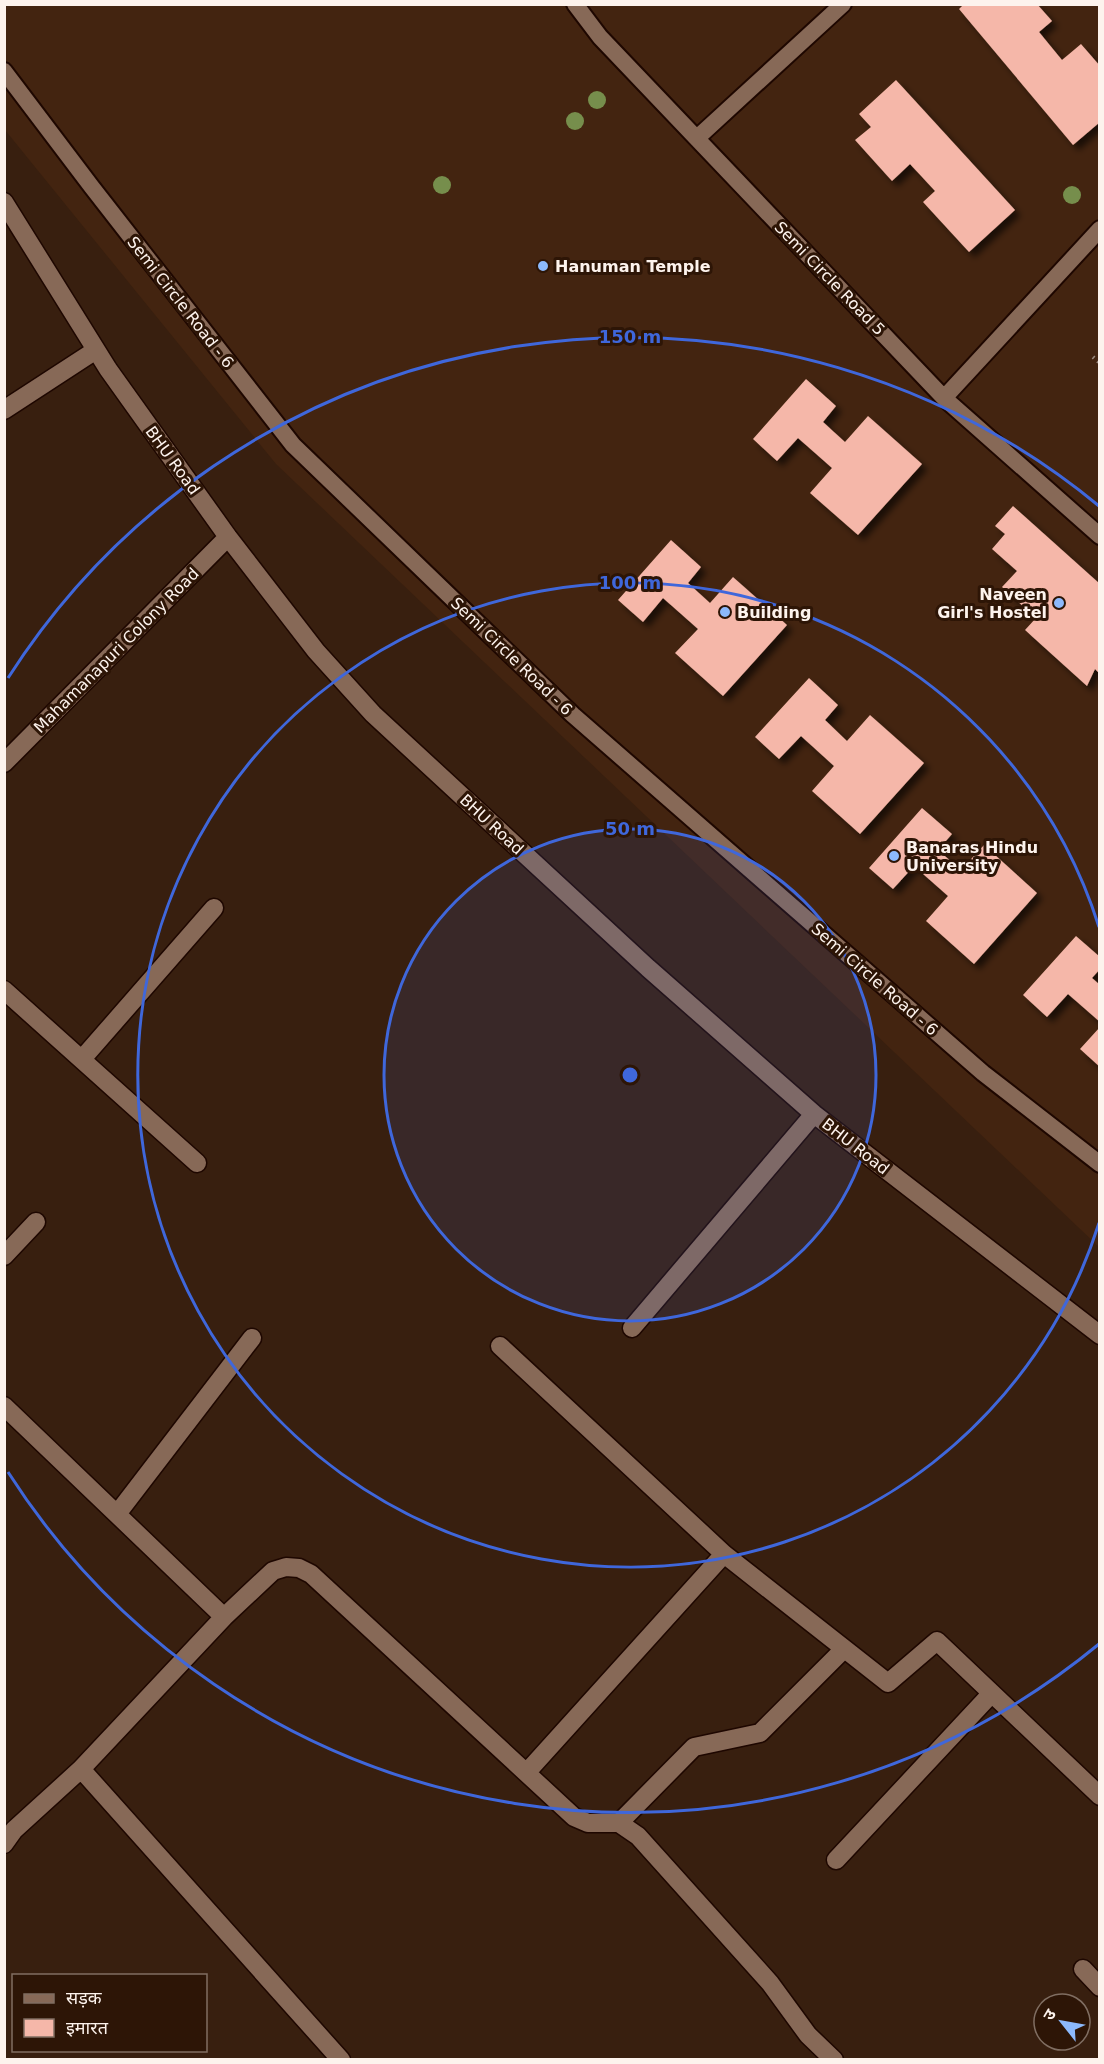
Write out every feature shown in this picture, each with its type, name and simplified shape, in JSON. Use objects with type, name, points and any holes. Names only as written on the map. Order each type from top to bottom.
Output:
[{"type":"street","name":"BHU Road","points":[[4,202],[108,369],[228,537],[316,651],[373,714],[648,968],[814,1114],[1100,1335]]},
{"type":"street","points":[[4,410],[96,350]]},
{"type":"street","name":"Mahamanapuri Colony Road","points":[[4,763],[228,537]]},
{"type":"street","points":[[82,1059],[214,908]]},
{"type":"street","points":[[4,990],[197,1163]]},
{"type":"street","points":[[632,1328],[814,1114]]},
{"type":"street","points":[[4,1256],[36,1222]]},
{"type":"street","points":[[117,1514],[252,1338]]},
{"type":"street","points":[[500,1346],[724,1554],[888,1683],[937,1641],[1100,1796]]},
{"type":"street","points":[[4,1406],[224,1617]]},
{"type":"street","points":[[527,1772],[724,1554]]},
{"type":"street","points":[[8,1832],[81,1768],[224,1617],[273,1571],[286,1567],[299,1568],[311,1574],[574,1817],[588,1823],[619,1823],[638,1836],[770,1983],[808,2035],[834,2060]]},
{"type":"street","points":[[619,1823],[694,1747],[760,1733],[844,1649]]},
{"type":"street","points":[[836,1860],[991,1694]]},
{"type":"street","points":[[81,1768],[331,2056]]},
{"type":"street","points":[[1083,1969],[1100,1987]]},
{"type":"lane","name":"Semi Circle Road 5","points":[[575,4],[600,37],[944,398],[1100,536]]},
{"type":"lane","points":[[697,138],[843,4]]},
{"type":"lane","name":"Semi Circle Road - 6","points":[[4,71],[293,445],[573,715],[983,1073],[1100,1164]]},
{"type":"lane","points":[[944,398],[1100,228]]},
{"type":"path","points":[[1093,357],[1100,363]]},
{"type":"shaded area","name":"Banaras Hindu University","points":[[4,5],[1099,5],[1099,1247],[276,464],[5,130]]},
{"type":"building","points":[[964,4],[1037,4],[1052,21],[1039,32],[1062,60],[1081,44],[1100,66],[1100,122],[1073,145],[959,9]]},
{"type":"building","points":[[896,80],[1015,210],[969,252],[923,202],[935,191],[910,164],[892,181],[855,140],[871,127],[859,114]]},
{"type":"building","points":[[806,379],[836,406],[823,422],[845,442],[868,416],[922,464],[858,535],[810,493],[832,468],[798,438],[777,461],[753,439]]},
{"type":"building","name":"Naveen Girl's Hostel","points":[[1013,506],[1100,584],[1100,674],[1095,669],[1087,686],[1025,630],[1036,618],[1002,587],[1017,571],[992,549],[1005,534],[995,526]]},
{"type":"building","name":"Building","points":[[671,540],[701,567],[688,583],[710,603],[733,577],[787,625],[723,696],[675,653],[698,629],[663,598],[643,622],[618,600]]},
{"type":"building","points":[[809,678],[838,705],[825,720],[847,741],[870,715],[924,763],[860,834],[812,791],[834,766],[801,736],[779,759],[755,737]]},
{"type":"building","points":[[922,808],[952,834],[938,850],[961,870],[984,845],[1037,893],[974,964],[926,921],[948,896],[914,866],[893,889],[869,868]]},
{"type":"building","points":[[1076,936],[1100,957],[1100,969],[1092,978],[1100,985],[1100,1022],[1068,994],[1047,1017],[1023,995]]},
{"type":"building","points":[[1100,1027],[1100,1067],[1080,1049]]},
{"type":"place","name":"Hanuman Temple","points":[[543,266]]},
{"type":"place","name":"Naveen Girl's Hostel","points":[[1059,603]]},
{"type":"place","name":"Building","points":[[725,612]]},
{"type":"place","name":"Banaras Hindu University","points":[[894,856]]}]
